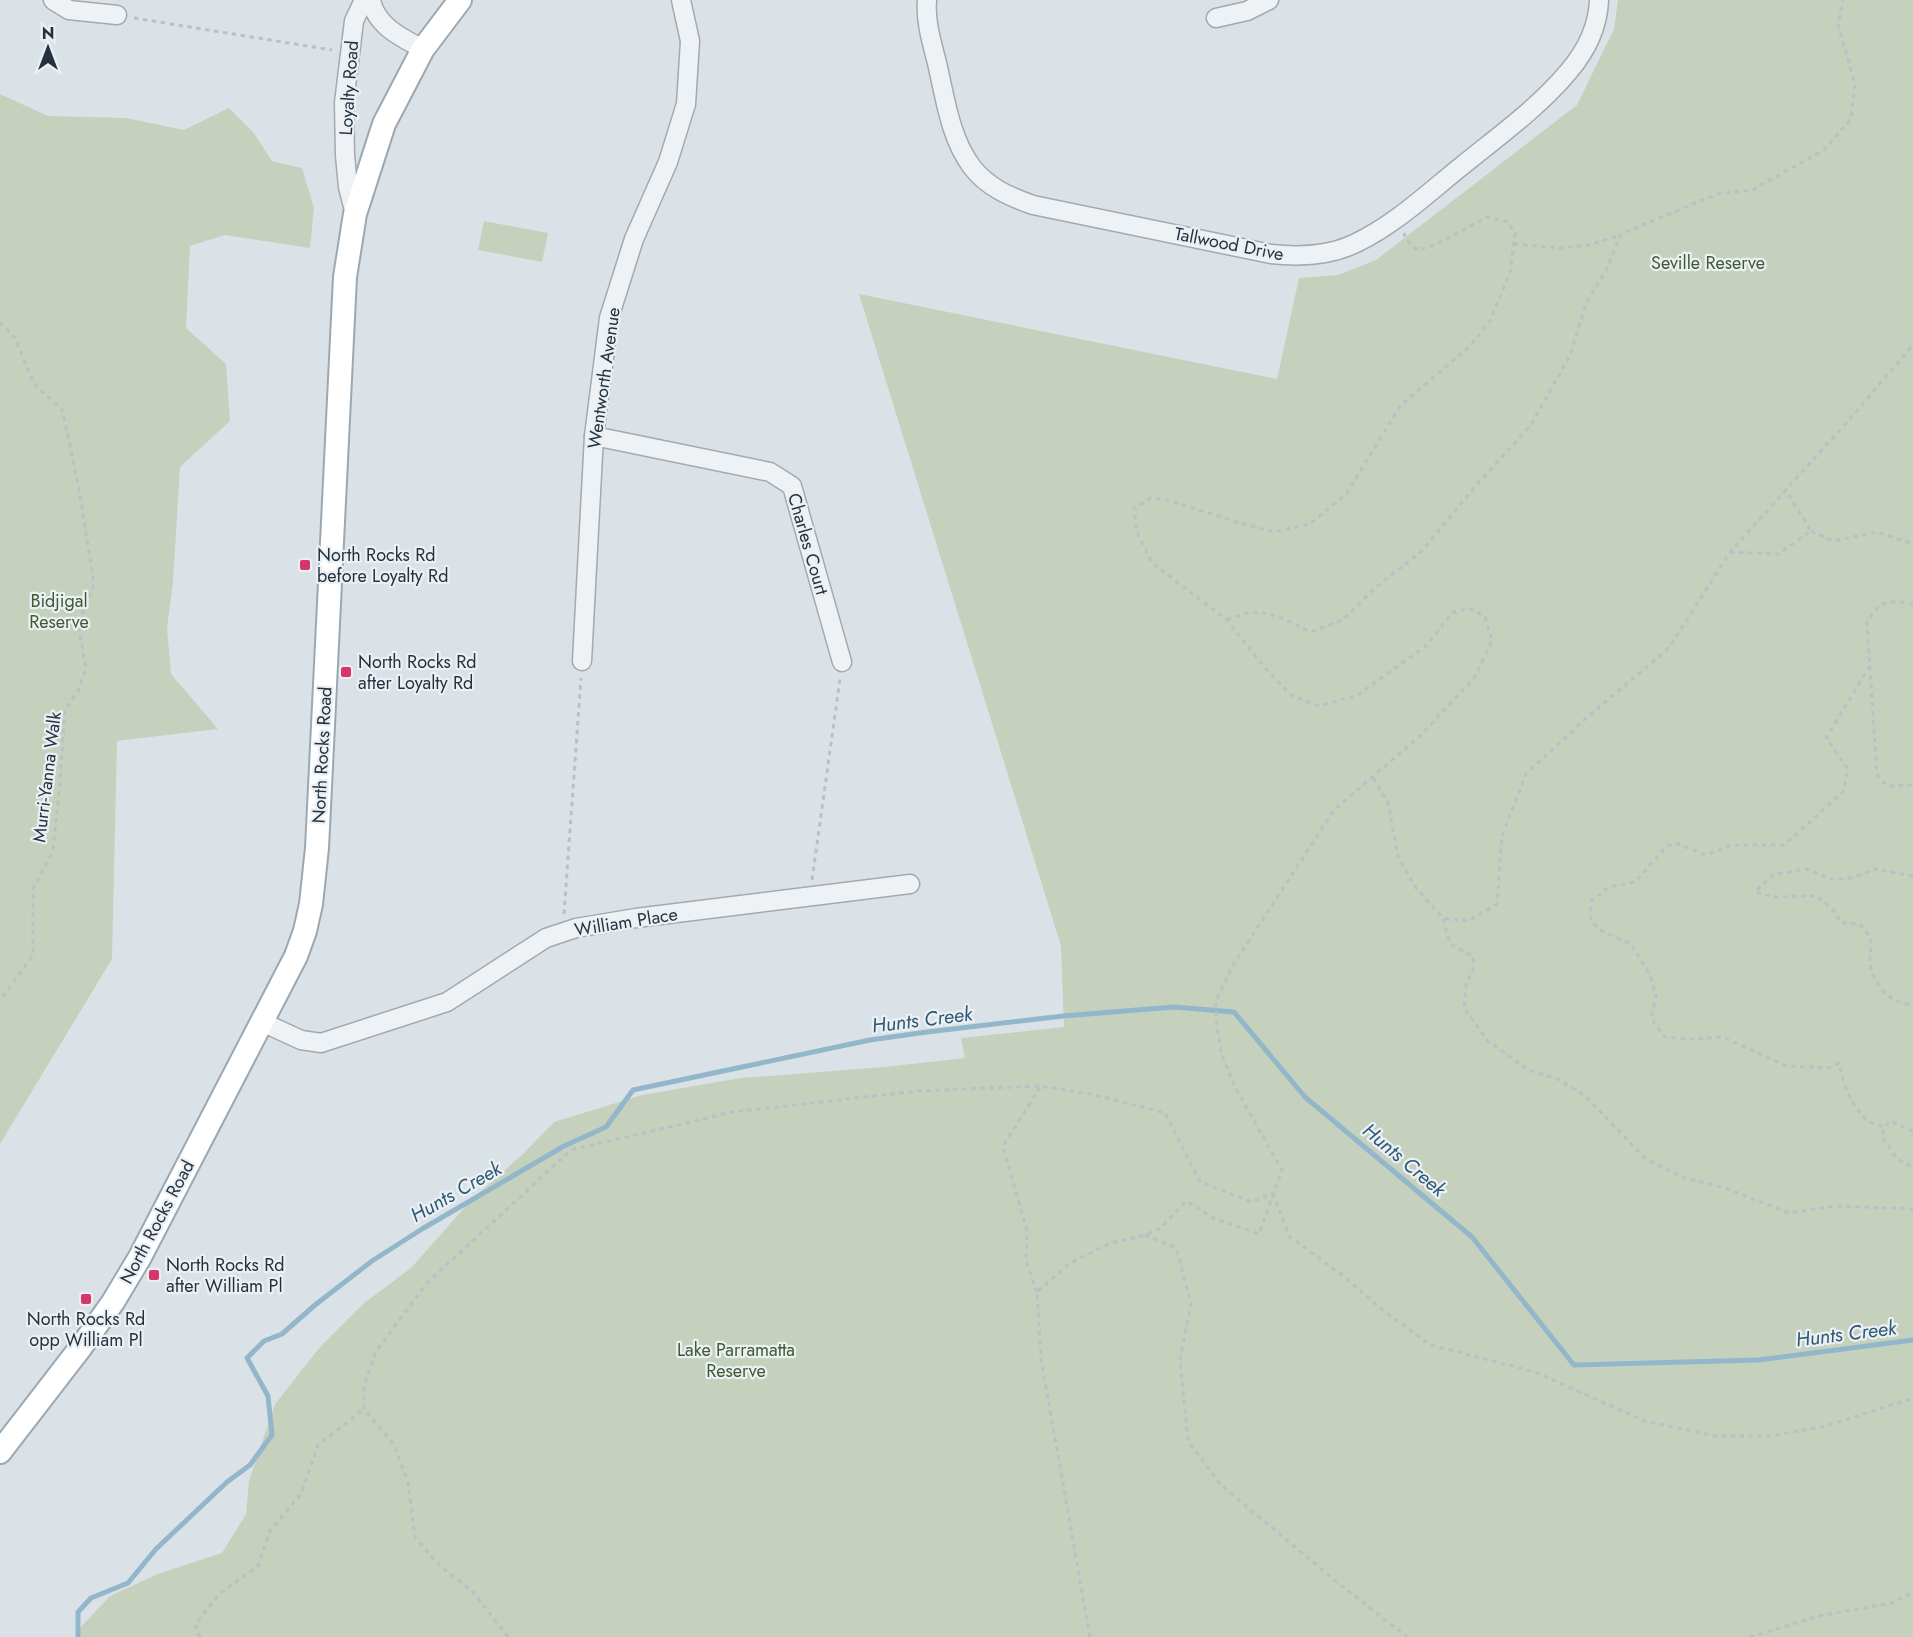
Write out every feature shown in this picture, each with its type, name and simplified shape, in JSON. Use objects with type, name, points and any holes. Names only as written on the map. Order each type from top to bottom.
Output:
[{"type":"main road","name":"North Rocks Road","points":[[0,1452],[81,1347],[129,1275],[262,1022],[299,948],[305,931],[315,879],[345,277],[355,214],[384,124],[423,49],[460,0]]},
{"type":"street","points":[[53,0],[69,10],[117,15]]},
{"type":"street","name":"Loyalty Road","points":[[355,214],[348,187],[344,103],[354,21],[364,0]]},
{"type":"street","points":[[371,0],[381,20],[393,32],[423,49]]},
{"type":"street","name":"Wentworth Avenue","points":[[582,661],[594,436],[609,318],[634,239],[668,162],[686,104],[690,41],[681,0]]},
{"type":"street","name":"Tallwood Drive","points":[[927,0],[928,26],[948,111],[962,149],[971,166],[982,178],[1012,197],[1033,205],[1271,254],[1292,256],[1316,255],[1356,244],[1401,226],[1543,100],[1569,71],[1589,40],[1595,25],[1599,0]]},
{"type":"street","points":[[1216,18],[1247,11],[1269,0]]},
{"type":"street","name":"Charles Court","points":[[594,436],[770,472],[792,486],[842,662]]},
{"type":"street","name":"William Place","points":[[262,1022],[301,1040],[321,1043],[336,1040],[447,1002],[546,938],[576,928],[636,918],[910,884]]},
{"type":"path","points":[[1514,244],[1560,248],[1588,245],[1621,234],[1717,194],[1752,190],[1824,150],[1851,118],[1855,84],[1838,25],[1843,0]]},
{"type":"path","points":[[117,15],[334,51]]},
{"type":"path","points":[[1037,1292],[1070,1263],[1108,1244],[1144,1235],[1161,1227],[1185,1201],[1213,1218],[1259,1234],[1272,1192],[1282,1170],[1236,1089],[1221,1053],[1215,1011],[1216,1001],[1233,965],[1334,810],[1421,735],[1474,678],[1492,641],[1485,616],[1469,608],[1452,613],[1427,645],[1359,694],[1318,706],[1291,694],[1265,668],[1227,620],[1152,563],[1137,532],[1134,508],[1151,498],[1168,500],[1274,532],[1310,524],[1347,493],[1400,406],[1470,346],[1490,321],[1510,273],[1515,234],[1508,222],[1487,217],[1435,245],[1417,250],[1401,226]]},
{"type":"path","points":[[1395,240],[1401,226]]},
{"type":"path","points":[[1227,620],[1243,612],[1263,611],[1310,632],[1343,620],[1376,587],[1421,552],[1474,488],[1531,425],[1571,353],[1586,303],[1606,271],[1621,234]]},
{"type":"path","name":"Murri-Yanna Walk","points":[[0,321],[15,338],[34,384],[62,409],[78,483],[94,584],[78,624],[86,668],[78,691],[65,710],[53,850],[33,889],[33,955],[0,1001]]},
{"type":"path","points":[[1443,918],[1468,921],[1497,904],[1502,836],[1526,774],[1584,720],[1669,648],[1730,552],[1913,345]]},
{"type":"path","points":[[1785,489],[1811,531],[1833,541],[1877,532],[1913,544]]},
{"type":"path","points":[[1730,552],[1778,554],[1811,531]]},
{"type":"path","points":[[1913,605],[1900,601],[1887,603],[1875,609],[1867,623],[1877,774],[1887,786],[1913,785]]},
{"type":"path","points":[[563,932],[582,661]]},
{"type":"path","points":[[809,898],[842,662]]},
{"type":"path","points":[[1870,666],[1826,738],[1848,769],[1843,792],[1826,809],[1784,845],[1731,845],[1706,855],[1676,843],[1668,846],[1635,882],[1609,887],[1591,901],[1591,919],[1598,929],[1631,944],[1650,975],[1656,996],[1652,1016],[1654,1023],[1665,1037],[1691,1039],[1722,1037],[1787,1065],[1828,1068],[1839,1063],[1843,1080],[1856,1108],[1868,1122],[1884,1127]]},
{"type":"path","points":[[1373,778],[1388,802],[1398,857],[1416,888],[1443,918],[1450,944],[1473,956],[1473,970],[1466,984],[1464,1008],[1488,1041],[1528,1070],[1558,1079],[1585,1096],[1646,1159],[1685,1178],[1728,1189],[1789,1213],[1835,1206],[1913,1209]]},
{"type":"path","points":[[1913,876],[1875,869],[1852,878],[1832,879],[1805,869],[1773,875],[1755,892],[1774,897],[1817,896],[1834,911],[1841,923],[1860,924],[1871,938],[1870,963],[1873,977],[1892,1000],[1900,1004],[1913,1004]]},
{"type":"path","points":[[508,1637],[473,1592],[438,1563],[415,1537],[408,1482],[394,1446],[364,1409],[364,1387],[375,1353],[426,1284],[571,1150],[734,1112],[917,1090],[1040,1086],[1091,1094],[1165,1113],[1200,1182],[1252,1202],[1272,1192]]},
{"type":"path","points":[[1040,1086],[1004,1146],[1027,1230],[1026,1261],[1037,1292],[1041,1359],[1090,1637]]},
{"type":"path","points":[[1913,1131],[1890,1121],[1884,1127],[1882,1136],[1897,1160],[1913,1167]]},
{"type":"path","points":[[1272,1192],[1289,1236],[1431,1345],[1535,1372],[1645,1421],[1716,1436],[1770,1436],[1826,1426],[1913,1398]]},
{"type":"path","points":[[1144,1235],[1176,1248],[1191,1303],[1180,1360],[1188,1441],[1221,1485],[1338,1583],[1407,1637]]},
{"type":"path","points":[[200,1637],[195,1625],[219,1594],[258,1566],[270,1531],[301,1494],[318,1445],[364,1409]]},
{"type":"path","points":[[1750,1637],[1819,1616],[1892,1603],[1913,1592]]},
{"type":"green space","points":[[1618,0],[1913,0],[1913,1637],[77,1637],[76,1632],[110,1596],[158,1574],[222,1553],[246,1514],[249,1481],[275,1404],[320,1347],[363,1304],[411,1268],[473,1198],[522,1155],[554,1122],[642,1095],[741,1078],[965,1058],[961,1038],[1064,1027],[1061,946],[859,294],[1277,379],[1299,278],[1338,275],[1376,260],[1577,105],[1614,29]]},
{"type":"green space","name":"Bidjigal Reserve","points":[[0,94],[48,116],[126,118],[184,130],[229,108],[253,132],[272,161],[302,168],[314,208],[310,248],[225,235],[190,246],[186,328],[226,364],[230,421],[180,467],[173,582],[167,628],[171,674],[218,729],[117,741],[112,959],[0,1144]]},
{"type":"green space","points":[[484,221],[548,233],[542,262],[478,250]]},
{"type":"waterway","name":"Hunts Creek","points":[[78,1637],[78,1612],[91,1598],[128,1583],[156,1549],[227,1482],[250,1465],[272,1435],[268,1396],[247,1358],[264,1341],[282,1334],[372,1261],[422,1229],[564,1146],[606,1127],[633,1090],[870,1040],[1063,1016],[1174,1007],[1234,1012],[1305,1097],[1472,1237],[1574,1365],[1758,1360],[1913,1340]]},
{"type":"place","name":"North Rocks Rd before Loyalty Rd","points":[[305,565]]},
{"type":"place","name":"North Rocks Rd after Loyalty Rd","points":[[346,672]]},
{"type":"place","name":"North Rocks Rd after William Pl","points":[[154,1275]]},
{"type":"place","name":"North Rocks Rd opp William Pl","points":[[86,1299]]},
{"type":"park label","name":"Seville Reserve","points":[[1708,263]]},
{"type":"park label","name":"Lake Parramatta Reserve","points":[[736,1360]]}]
